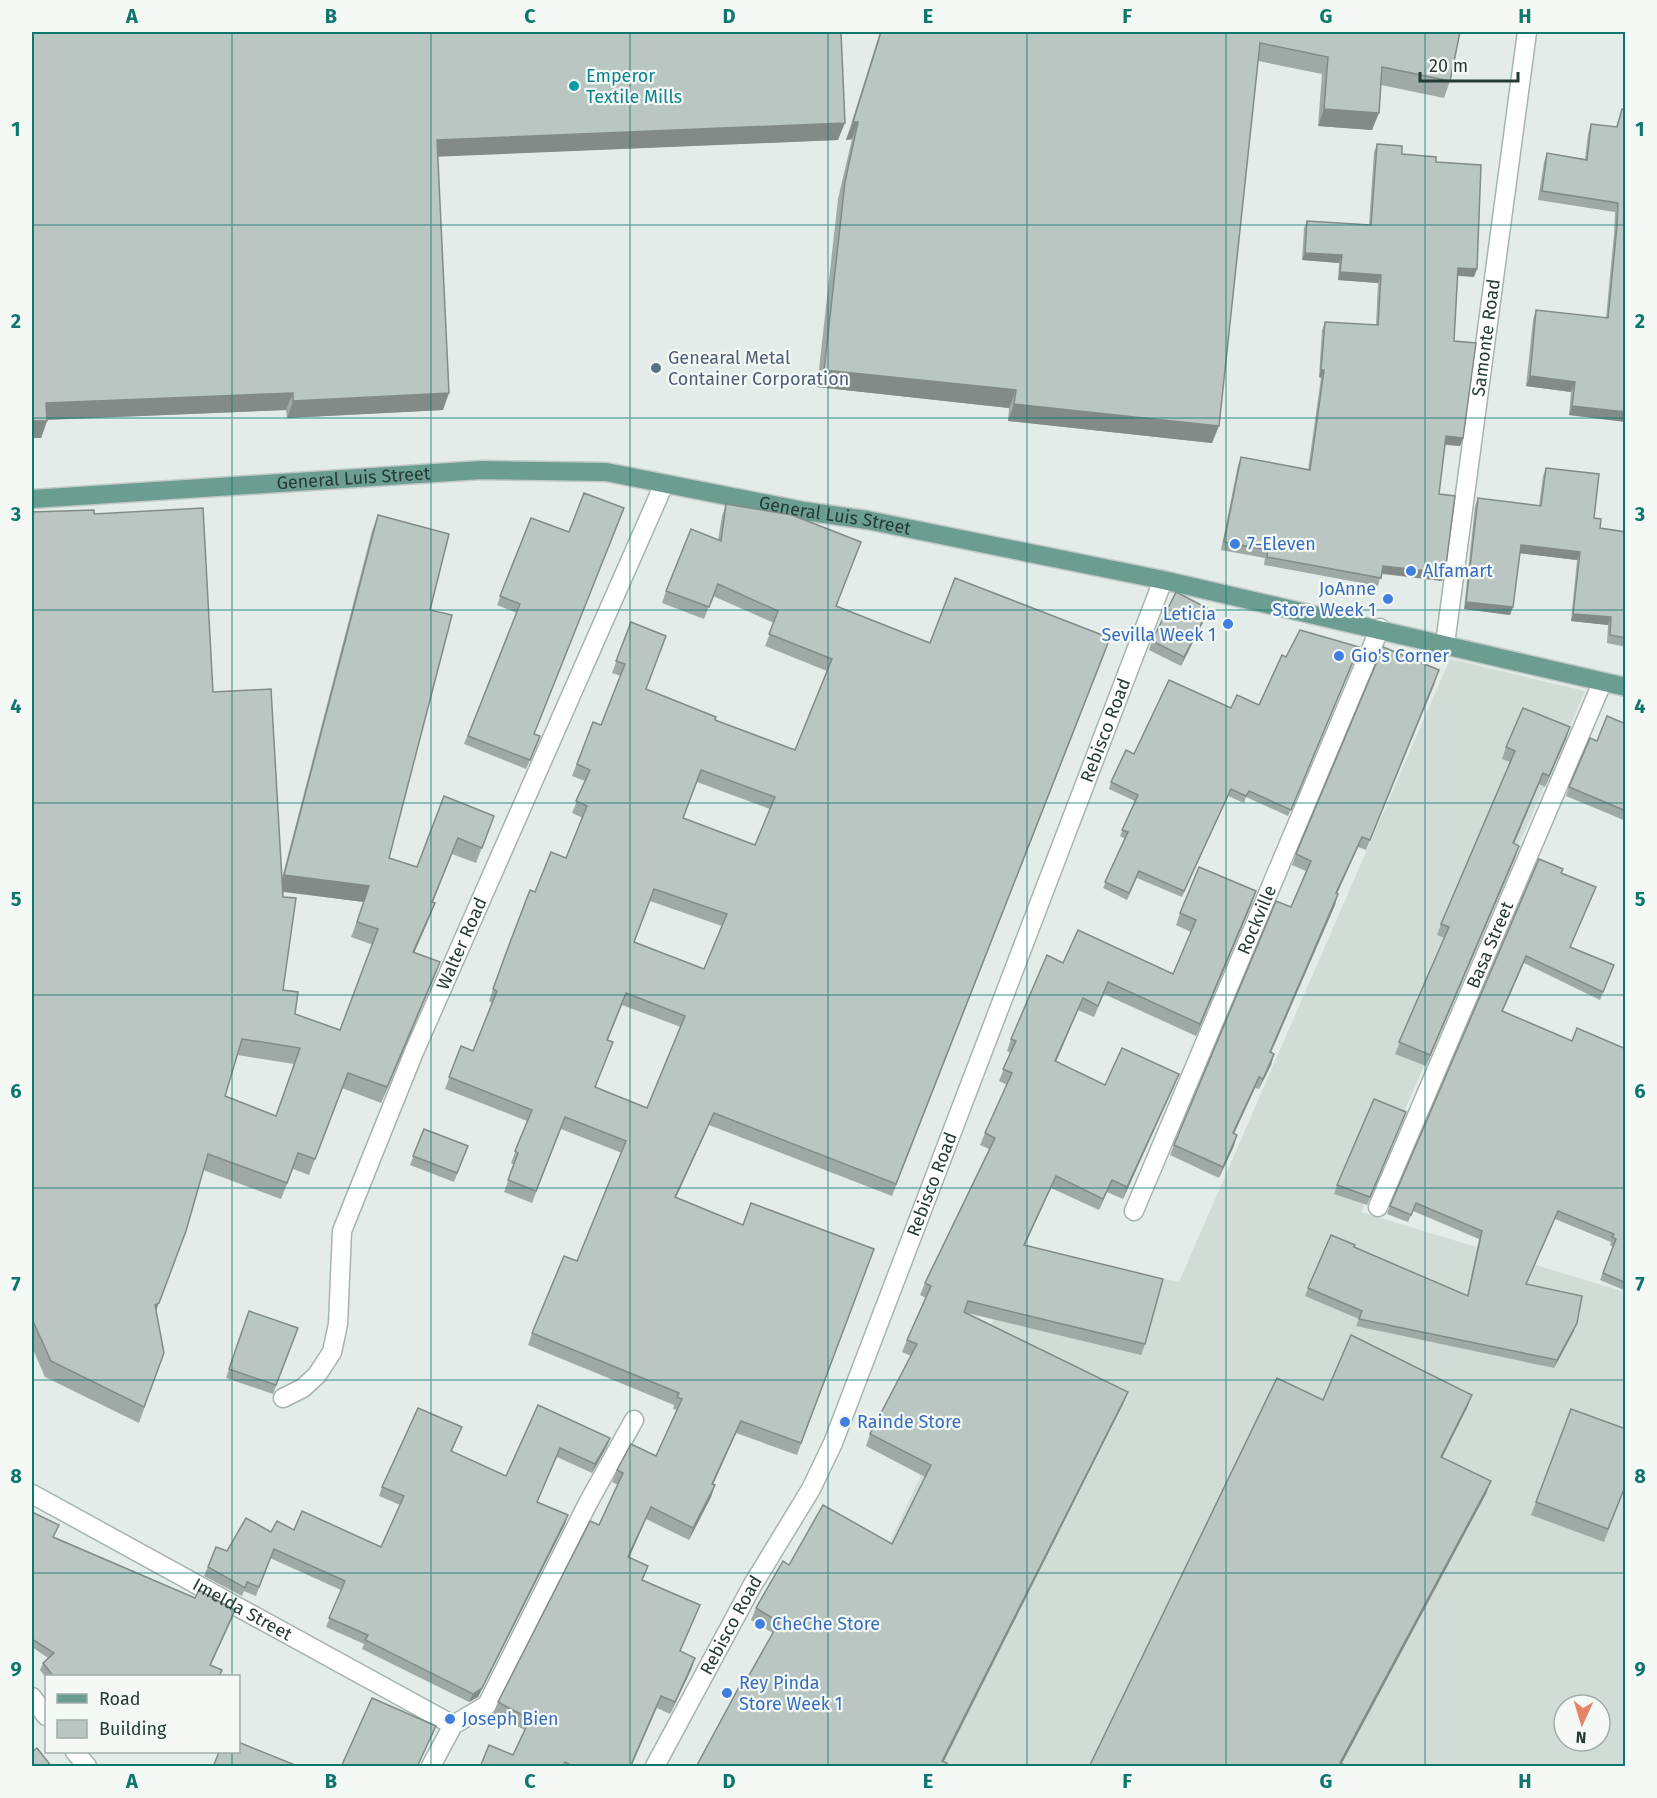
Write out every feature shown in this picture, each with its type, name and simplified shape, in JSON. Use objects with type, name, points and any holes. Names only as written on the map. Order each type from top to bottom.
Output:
[{"type":"main road","name":"General Luis Street","points":[[32,499],[481,470],[606,472],[804,511],[867,520],[1163,580],[1380,628],[1626,687]]},
{"type":"street","name":"Samonte Road","points":[[1445,644],[1527,32]]},
{"type":"street","name":"Walter Road","points":[[283,1398],[303,1388],[317,1375],[332,1352],[338,1324],[342,1230],[414,1052],[664,484]]},
{"type":"street","name":"Rebisco Road","points":[[655,1767],[752,1586],[811,1489],[840,1425],[1163,580]]},
{"type":"street","name":"Rockville","points":[[1134,1211],[1380,628]]},
{"type":"street","name":"Basa Street","points":[[1378,1207],[1602,683]]},
{"type":"street","points":[[431,1767],[453,1725],[487,1705],[588,1503],[634,1420]]},
{"type":"street","name":"Imelda Street","points":[[32,1494],[453,1725]]},
{"type":"street","points":[[32,1697],[45,1715]]},
{"type":"street","points":[[76,1753],[87,1767]]},
{"type":"shaded area","points":[[1450,659],[1585,691],[1361,1212],[1625,1292],[1625,1766],[786,1766],[1026,1249],[1179,1282]]},
{"type":"building","points":[[32,32],[841,32],[845,123],[437,140],[449,393],[293,401],[293,393],[46,403],[47,421],[32,421]]},
{"type":"building","points":[[881,32],[1460,32],[1450,81],[1382,67],[1379,113],[1324,109],[1328,57],[1260,43],[1219,426],[1014,404],[1016,390],[824,370],[845,182],[858,122],[853,122]]},
{"type":"building","points":[[1622,109],[1626,110],[1626,412],[1572,406],[1575,382],[1530,376],[1536,310],[1608,318],[1617,225],[1618,203],[1542,191],[1547,153],[1587,160],[1591,124],[1617,127]]},
{"type":"building","points":[[1377,144],[1402,146],[1402,154],[1436,157],[1436,162],[1481,165],[1477,269],[1458,268],[1454,341],[1476,343],[1463,438],[1446,436],[1439,494],[1455,496],[1445,573],[1383,566],[1381,578],[1267,557],[1268,550],[1224,542],[1241,457],[1310,470],[1324,370],[1321,370],[1325,322],[1378,325],[1381,275],[1340,272],[1342,255],[1305,253],[1307,221],[1371,225]]},
{"type":"building","points":[[1546,468],[1599,474],[1594,518],[1601,519],[1600,528],[1626,532],[1626,638],[1610,635],[1611,617],[1573,614],[1580,552],[1521,545],[1513,607],[1466,602],[1478,498],[1541,506]]},
{"type":"building","points":[[584,493],[624,508],[534,734],[540,736],[530,760],[468,736],[520,604],[500,596],[531,518],[569,532]]},
{"type":"building","points":[[726,504],[792,515],[861,542],[836,606],[930,643],[955,578],[1110,638],[896,1184],[714,1113],[675,1197],[743,1225],[751,1203],[874,1249],[801,1443],[741,1421],[712,1484],[715,1485],[693,1528],[651,1507],[628,1557],[648,1566],[642,1580],[700,1605],[680,1651],[695,1658],[675,1702],[661,1696],[630,1767],[575,1767],[565,1762],[563,1767],[480,1767],[489,1745],[513,1755],[530,1719],[498,1702],[590,1521],[599,1525],[623,1473],[617,1470],[631,1444],[656,1456],[682,1399],[677,1397],[679,1393],[532,1333],[564,1256],[577,1261],[626,1141],[565,1117],[536,1191],[508,1180],[518,1153],[515,1151],[532,1110],[449,1077],[461,1046],[473,1051],[497,991],[493,989],[530,890],[535,892],[551,852],[566,858],[587,806],[576,801],[590,770],[577,764],[593,722],[601,725],[625,664],[616,661],[631,622],[666,636],[646,689],[716,717],[715,720],[795,750],[832,659],[769,634],[778,611],[718,584],[709,607],[666,591],[691,529],[721,541]],"holes":[[[701,770],[775,797],[755,845],[683,818]],[[654,889],[727,914],[704,969],[634,942]],[[626,993],[685,1016],[647,1108],[595,1087],[613,1042],[607,1040]]]},
{"type":"building","points":[[203,508],[213,692],[271,689],[283,897],[296,898],[283,990],[298,992],[295,1014],[340,1030],[378,929],[357,922],[369,886],[284,875],[378,515],[449,534],[430,610],[452,615],[389,858],[417,867],[444,796],[494,816],[482,848],[458,838],[432,902],[435,903],[413,952],[440,962],[387,1087],[348,1073],[315,1159],[298,1153],[287,1183],[208,1154],[186,1231],[159,1303],[155,1305],[164,1353],[144,1407],[51,1361],[32,1319],[32,512],[94,510],[94,514]],"holes":[[[242,1039],[300,1048],[276,1116],[225,1096]]]},
{"type":"building","points":[[1176,592],[1209,609],[1184,657],[1152,641]]},
{"type":"building","points":[[1300,630],[1359,647],[1291,810],[1249,791],[1246,796],[1231,789],[1184,891],[1139,871],[1129,893],[1105,882],[1128,832],[1122,830],[1138,795],[1111,782],[1126,750],[1134,754],[1169,680],[1231,708],[1237,695],[1259,705],[1282,655],[1286,657]]},
{"type":"building","points":[[1383,647],[1439,670],[1370,840],[1362,837],[1336,893],[1338,894],[1270,1052],[1274,1054],[1263,1079],[1259,1077],[1233,1133],[1237,1135],[1223,1167],[1174,1145],[1276,901],[1291,907],[1311,861],[1296,854]]},
{"type":"building","points":[[1523,708],[1570,727],[1549,776],[1543,773],[1513,843],[1519,846],[1430,1055],[1399,1042],[1449,927],[1441,924],[1515,751],[1506,747]]},
{"type":"building","points":[[1607,716],[1626,724],[1626,811],[1569,787],[1590,738],[1597,741]]},
{"type":"building","points":[[1539,859],[1563,869],[1561,873],[1596,887],[1570,947],[1614,965],[1603,992],[1526,956],[1502,1011],[1572,1041],[1577,1028],[1626,1049],[1626,1283],[1603,1273],[1616,1239],[1612,1237],[1614,1234],[1558,1211],[1526,1284],[1582,1296],[1577,1323],[1557,1360],[1359,1319],[1362,1311],[1308,1288],[1331,1235],[1468,1296],[1482,1231],[1416,1203],[1411,1215],[1390,1206]]},
{"type":"building","points":[[1199,867],[1256,891],[1200,1024],[1108,982],[1098,1006],[1083,998],[1055,1061],[1105,1085],[1122,1048],[1179,1074],[1127,1187],[1112,1180],[1103,1199],[1056,1176],[1024,1245],[1163,1279],[1145,1344],[968,1301],[964,1312],[1128,1392],[942,1761],[947,1763],[946,1767],[696,1767],[745,1676],[748,1677],[779,1622],[756,1608],[783,1561],[789,1565],[823,1505],[892,1544],[931,1465],[870,1434],[917,1344],[907,1340],[931,1286],[925,1283],[995,1138],[985,1133],[1012,1073],[1003,1069],[1016,1041],[1011,1039],[1047,955],[1063,963],[1078,930],[1173,974],[1196,920],[1180,913]]},
{"type":"building","points":[[1374,1099],[1406,1112],[1370,1197],[1337,1185]]},
{"type":"building","points":[[424,1129],[468,1146],[457,1173],[413,1156]]},
{"type":"building","points":[[249,1311],[298,1328],[276,1385],[229,1369]]},
{"type":"building","points":[[1351,1335],[1472,1395],[1441,1457],[1491,1481],[1340,1763],[1349,1767],[1089,1767],[1277,1378],[1323,1400]]},
{"type":"building","points":[[538,1405],[610,1438],[595,1464],[560,1448],[537,1502],[568,1515],[482,1688],[473,1694],[365,1640],[368,1635],[329,1618],[345,1581],[274,1549],[259,1587],[247,1582],[245,1588],[208,1567],[216,1547],[227,1551],[246,1518],[271,1532],[277,1521],[294,1530],[302,1511],[381,1547],[404,1496],[382,1487],[418,1408],[462,1427],[451,1451],[506,1476]]},
{"type":"building","points":[[1571,1409],[1626,1429],[1626,1484],[1608,1529],[1536,1502]]},
{"type":"building","points":[[32,1512],[59,1525],[53,1537],[195,1598],[199,1590],[235,1610],[210,1665],[222,1670],[220,1675],[52,1675],[43,1663],[54,1653],[32,1639]]},
{"type":"building","points":[[372,1698],[436,1726],[417,1767],[341,1767]]},
{"type":"building","points":[[240,1743],[300,1767],[213,1767],[219,1753],[240,1753]]},
{"type":"building","points":[[37,1748],[52,1767],[32,1767],[32,1752]]},
{"type":"place","name":"Emperor Textile Mills","points":[[574,86]]},
{"type":"place","name":"Genearal Metal Container Corporation","points":[[656,368]]},
{"type":"place","name":"7-Eleven","points":[[1235,544]]},
{"type":"place","name":"Alfamart","points":[[1411,571]]},
{"type":"place","name":"JoAnne Store Week 1","points":[[1388,599]]},
{"type":"place","name":"Leticia Sevilla Week 1","points":[[1228,624]]},
{"type":"place","name":"Gio's Corner","points":[[1339,656]]},
{"type":"place","name":"Rainde Store","points":[[845,1422]]},
{"type":"place","name":"CheChe Store","points":[[760,1624]]},
{"type":"place","name":"Rey Pinda Store Week 1","points":[[727,1693]]},
{"type":"place","name":"Joseph Bien","points":[[450,1719]]}]
